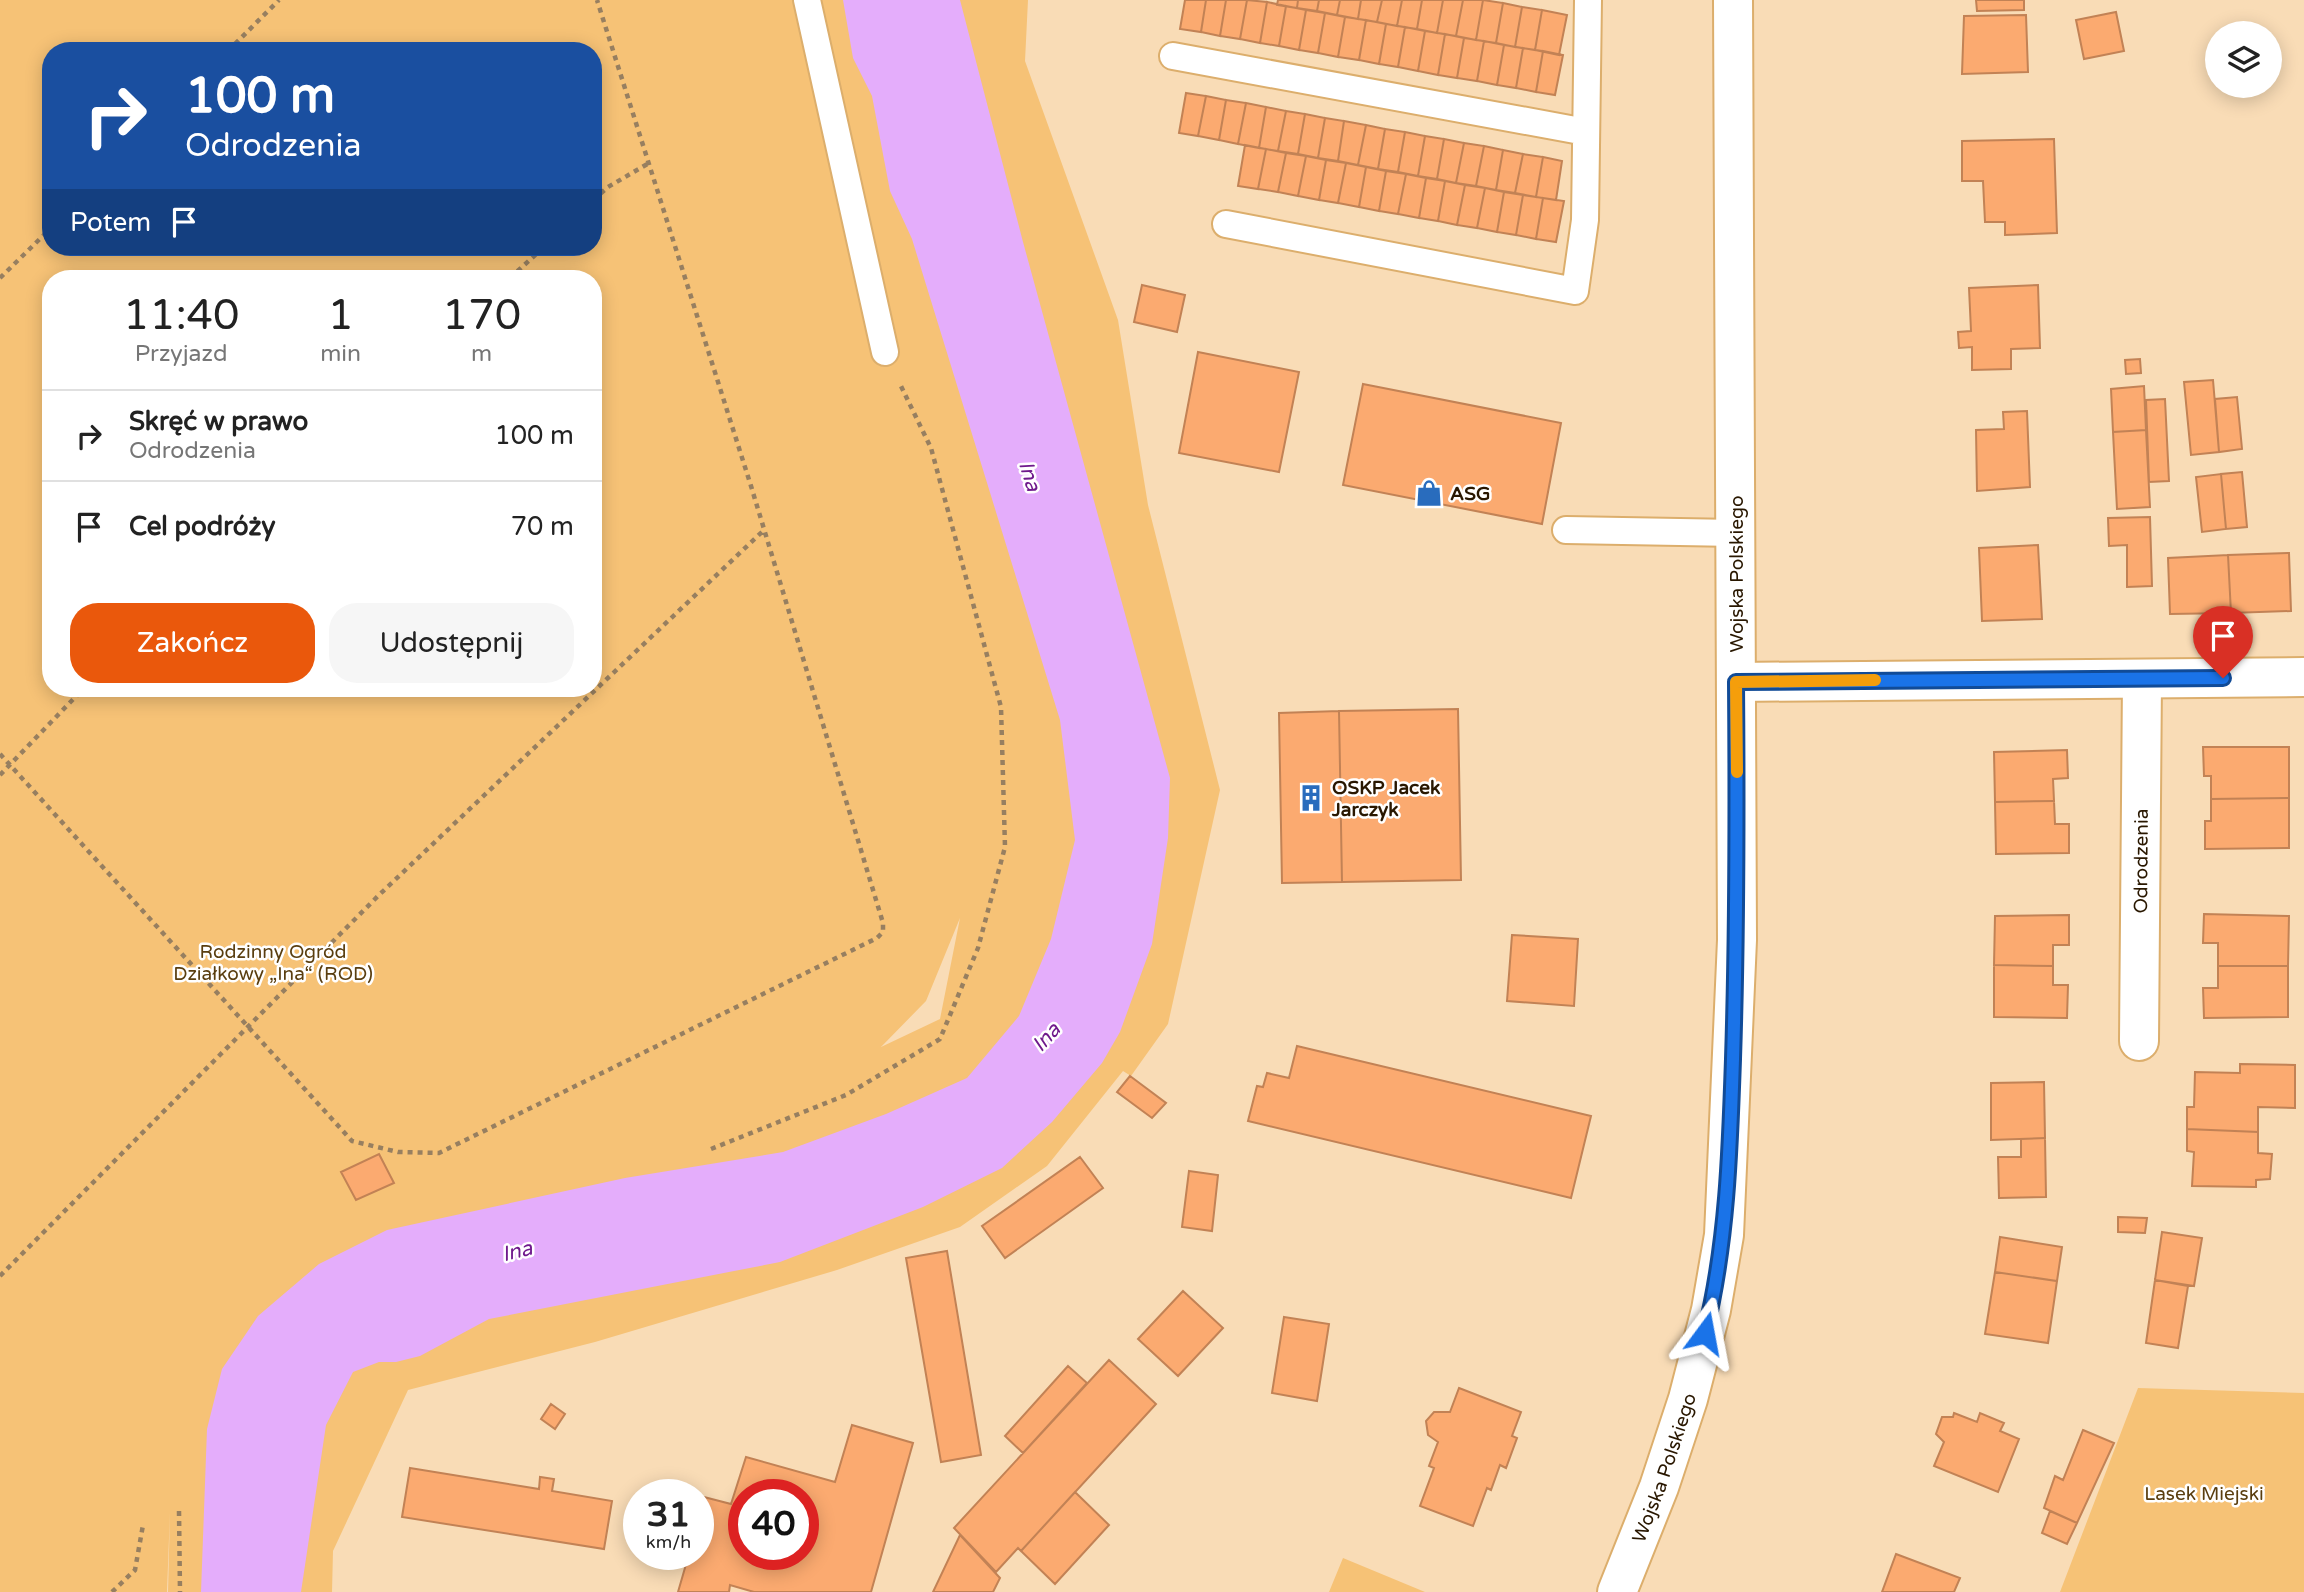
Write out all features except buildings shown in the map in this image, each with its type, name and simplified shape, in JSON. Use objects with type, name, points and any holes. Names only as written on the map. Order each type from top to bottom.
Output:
[{"type":"street","name":"Wojska Polskiego","points":[[1617,1592],[1659,1487],[1688,1399],[1711,1310],[1724,1235],[1737,940],[1733,0]]},
{"type":"street","points":[[1736,682],[2304,677]]},
{"type":"street","name":"Odrodzenia","points":[[2139,1041],[2142,680]]},
{"type":"lane","points":[[807,0],[885,352]]},
{"type":"lane","points":[[1226,223],[1575,291],[1585,220],[1588,0]]},
{"type":"lane","points":[[1173,56],[1586,132]]},
{"type":"lane","points":[[1566,530],[1736,533]]},
{"type":"path","points":[[237,42],[279,0]]},
{"type":"path","points":[[0,754],[352,1141],[398,1152],[439,1153],[877,938],[883,932],[883,923],[763,530],[597,0]]},
{"type":"path","points":[[602,192],[649,163]]},
{"type":"path","points":[[0,278],[42,237]]},
{"type":"path","points":[[519,270],[534,256]]},
{"type":"path","points":[[711,1149],[846,1095],[940,1039],[978,948],[1005,847],[1001,707],[931,448],[885,352]]},
{"type":"path","points":[[602,683],[763,530]]},
{"type":"path","points":[[0,775],[75,697]]},
{"type":"path","points":[[0,1276],[250,1028],[379,895],[587,697]]},
{"type":"path","points":[[179,1511],[180,1592]]},
{"type":"path","points":[[113,1592],[135,1570],[143,1525]]},
{"type":"green space","name":"Rodzinny Ogród Działkowy „Ina“ (ROD)","points":[[0,0],[1028,0],[1025,61],[1118,320],[1148,505],[1220,790],[1168,1024],[1131,1076],[1123,1071],[1047,1166],[960,1227],[837,1270],[595,1342],[408,1390],[333,1551],[332,1592],[168,1592],[170,1512],[167,1592],[0,1592]],"holes":[[[960,918],[940,1019],[881,1047],[926,1001]]]},
{"type":"green space","name":"Lasek Miejski","points":[[2138,1388],[2304,1393],[2304,1592],[2060,1592]]},
{"type":"green space","points":[[1343,1558],[1425,1592],[1329,1592]]},
{"type":"water","name":"Ina","points":[[843,0],[960,0],[1023,242],[1170,778],[1168,838],[1152,944],[1120,1032],[1102,1063],[1052,1122],[1002,1168],[923,1207],[780,1262],[489,1319],[420,1356],[396,1362],[379,1362],[353,1372],[326,1425],[301,1592],[201,1592],[207,1429],[222,1369],[258,1316],[319,1264],[387,1230],[625,1178],[783,1152],[886,1114],[967,1078],[1019,1016],[1051,939],[1075,840],[1060,720],[912,239],[890,191],[872,96],[853,58]]},
{"type":"slow traffic","points":[[1737,772],[1736,682],[1875,680]]},
{"type":"place","name":"ASG","points":[[1429,493]]},
{"type":"place","name":"OSKP Jacek Jarczyk","points":[[1311,798]]},
{"type":"route","points":[[1705,1333],[1724,1235],[1732,1097],[1737,940],[1736,682],[2223,678]]}]
